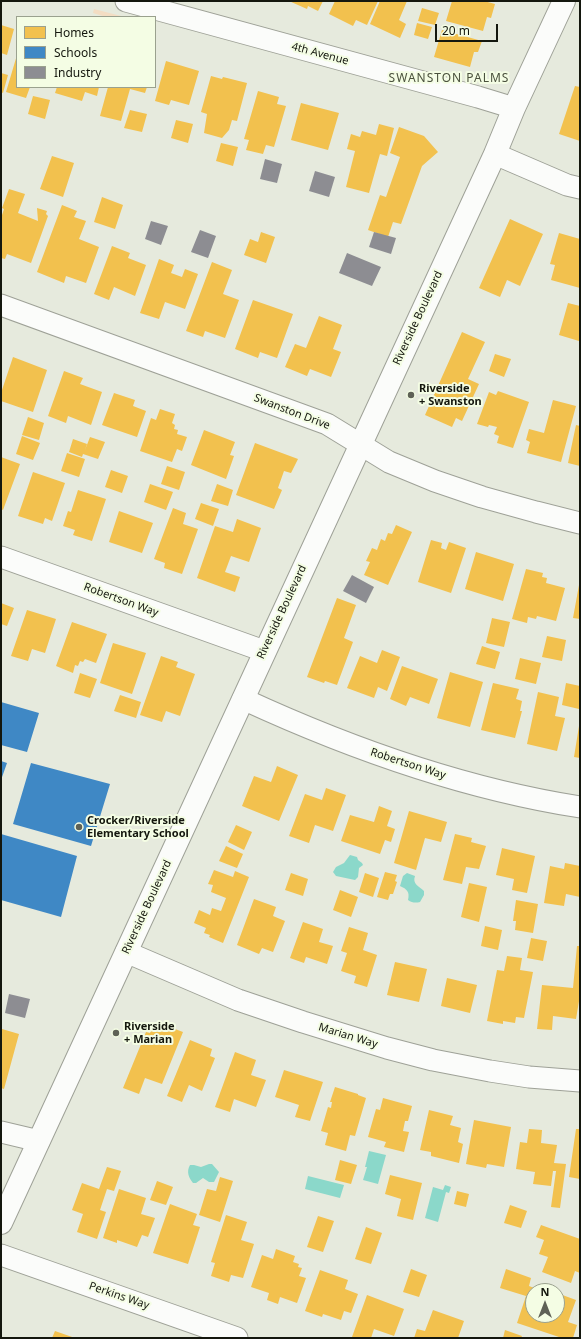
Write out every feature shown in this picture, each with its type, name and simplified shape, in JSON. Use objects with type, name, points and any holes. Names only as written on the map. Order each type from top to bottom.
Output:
[{"type":"main road","name":"Riverside Boulevard","points":[[1,1223],[264,651],[495,154],[514,108],[564,1]]},
{"type":"street","name":"4th Avenue","points":[[126,1],[514,108]]},
{"type":"street","points":[[495,154],[567,185],[580,188]]},
{"type":"street","name":"Swanston Drive","points":[[1,305],[327,424],[395,465],[435,481],[488,499],[580,523]]},
{"type":"street","name":"Robertson Way","points":[[1,557],[264,651]]},
{"type":"street","name":"Robertson Way","points":[[243,699],[318,732],[374,753],[444,776],[545,802],[580,807]]},
{"type":"street","name":"Marian Way","points":[[126,952],[238,1000],[302,1022],[387,1048],[433,1060],[490,1071],[529,1077],[580,1080]]},
{"type":"street","points":[[1,1132],[39,1141]]},
{"type":"street","name":"Perkins Way","points":[[1,1255],[237,1338]]},
{"type":"shaded area","points":[[94,9],[121,16],[103,16],[93,13]]},
{"type":"water","points":[[350,855],[357,857],[363,865],[359,868],[358,877],[355,880],[336,876],[333,872],[336,867],[344,863]]},
{"type":"water","points":[[407,873],[415,876],[415,883],[424,891],[424,895],[420,902],[411,902],[408,900],[409,895],[407,891],[400,886],[403,876]]},
{"type":"water","points":[[369,1151],[386,1155],[378,1184],[363,1180],[367,1167],[365,1167]]},
{"type":"water","points":[[212,1164],[219,1172],[214,1182],[209,1182],[203,1178],[196,1183],[193,1183],[188,1175],[190,1165],[201,1167]]},
{"type":"water","points":[[308,1176],[344,1185],[340,1198],[305,1189]]},
{"type":"water","points":[[445,1185],[451,1187],[449,1193],[446,1192],[438,1222],[425,1218],[433,1187],[443,1190]]},
{"type":"building: Homes","points":[[289,1],[323,1],[318,11],[308,6],[307,9]]},
{"type":"building: Homes","points":[[335,1],[378,1],[367,25],[356,20],[353,26],[329,14]]},
{"type":"building: Homes","points":[[380,1],[407,1],[399,20],[406,24],[400,38],[370,24]]},
{"type":"building: Homes","points":[[452,1],[484,1],[495,4],[491,18],[487,17],[483,31],[446,21]]},
{"type":"building: Homes","points":[[422,8],[439,13],[435,25],[418,21]]},
{"type":"building: Homes","points":[[417,23],[432,27],[428,39],[414,35]]},
{"type":"building: Homes","points":[[1,25],[14,29],[7,55],[1,53]]},
{"type":"building: Homes","points":[[442,30],[482,41],[478,52],[474,52],[470,67],[434,57]]},
{"type":"building: Homes","points":[[16,58],[16,88],[30,88],[26,98],[6,92]]},
{"type":"building: Homes","points":[[166,61],[199,71],[189,105],[171,100],[169,105],[155,101]]},
{"type":"building: Homes","points":[[1,73],[8,75],[3,93],[1,92]]},
{"type":"building: Homes","points":[[211,76],[222,79],[223,77],[247,83],[237,121],[232,120],[229,130],[222,138],[204,133],[207,114],[201,112]]},
{"type":"building: Homes","points":[[575,86],[580,87],[580,141],[559,134]]},
{"type":"building: Homes","points":[[57,88],[99,88],[97,96],[85,92],[82,101],[55,93]]},
{"type":"building: Homes","points":[[108,88],[147,88],[145,93],[130,89],[121,121],[100,116]]},
{"type":"building: Homes","points":[[258,91],[279,97],[277,104],[286,106],[274,147],[266,145],[263,154],[246,150],[249,140],[244,139]]},
{"type":"building: Homes","points":[[33,96],[50,100],[45,119],[28,114]]},
{"type":"building: Homes","points":[[301,103],[339,113],[328,150],[291,140]]},
{"type":"building: Homes","points":[[130,110],[147,114],[142,132],[124,128]]},
{"type":"building: Homes","points":[[176,120],[193,124],[188,143],[171,138]]},
{"type":"building: Homes","points":[[379,124],[394,128],[387,156],[380,154],[369,193],[346,187],[355,151],[347,149],[351,134],[360,137],[362,131],[376,135]]},
{"type":"building: Homes","points":[[399,127],[424,136],[438,152],[422,166],[401,224],[393,222],[388,237],[368,230],[380,195],[386,197],[400,157],[390,153]]},
{"type":"building: Homes","points":[[221,143],[238,147],[233,166],[216,161]]},
{"type":"building: Homes","points":[[52,156],[74,163],[63,197],[40,189]]},
{"type":"building: Homes","points":[[9,189],[25,194],[18,213],[38,221],[37,208],[47,211],[46,214],[48,216],[31,263],[7,254],[5,259],[1,258],[1,218],[4,209],[2,208]]},
{"type":"building: Homes","points":[[102,197],[123,205],[115,229],[94,222]]},
{"type":"building: Homes","points":[[62,205],[77,211],[74,217],[86,221],[79,239],[99,247],[86,283],[66,276],[64,283],[37,272]]},
{"type":"building: Homes","points":[[510,219],[543,234],[520,286],[507,280],[500,297],[479,288]]},
{"type":"building: Homes","points":[[261,232],[275,237],[266,263],[244,255],[250,239],[258,242]]},
{"type":"building: Homes","points":[[559,233],[580,239],[580,288],[551,280],[555,265],[550,264]]},
{"type":"building: Homes","points":[[112,246],[130,253],[128,258],[146,265],[135,296],[114,287],[109,300],[94,294]]},
{"type":"building: Homes","points":[[159,259],[174,265],[171,273],[182,277],[185,269],[198,274],[185,309],[165,302],[159,319],[140,313]]},
{"type":"building: Homes","points":[[212,262],[232,270],[223,294],[239,300],[225,338],[205,331],[203,337],[186,331]]},
{"type":"building: Homes","points":[[253,300],[293,314],[277,358],[260,352],[258,358],[235,349]]},
{"type":"building: Homes","points":[[568,303],[580,306],[579,341],[559,335]]},
{"type":"building: Homes","points":[[319,316],[342,325],[333,349],[341,352],[331,377],[310,369],[307,376],[285,367],[295,344],[306,348]]},
{"type":"building: Homes","points":[[462,332],[485,342],[468,379],[479,384],[462,421],[456,418],[452,427],[425,415]]},
{"type":"building: Homes","points":[[495,354],[511,359],[504,377],[489,371]]},
{"type":"building: Homes","points":[[13,357],[47,370],[33,412],[1,401],[1,393]]},
{"type":"building: Homes","points":[[64,371],[83,378],[80,384],[102,392],[91,425],[68,416],[66,423],[48,416]]},
{"type":"building: Homes","points":[[498,391],[529,402],[513,448],[497,443],[499,436],[494,434],[497,427],[489,425],[488,427],[477,424],[489,392],[496,395]]},
{"type":"building: Homes","points":[[114,393],[135,400],[133,406],[146,411],[137,437],[102,425]]},
{"type":"building: Homes","points":[[553,400],[576,406],[561,462],[527,453],[530,442],[526,440],[529,429],[544,433]]},
{"type":"building: Homes","points":[[160,409],[175,414],[172,423],[175,425],[174,429],[178,430],[177,434],[187,437],[182,451],[177,449],[172,462],[140,451],[151,418],[156,420]]},
{"type":"building: Homes","points":[[28,417],[44,423],[39,440],[22,435]]},
{"type":"building: Homes","points":[[576,425],[580,426],[580,466],[568,463]]},
{"type":"building: Homes","points":[[204,430],[235,442],[230,455],[234,456],[226,479],[191,465]]},
{"type":"building: Homes","points":[[22,436],[40,443],[33,460],[16,454]]},
{"type":"building: Homes","points":[[90,437],[105,442],[98,459],[83,454],[82,457],[69,452],[73,439],[87,444],[85,450]]},
{"type":"building: Homes","points":[[255,443],[298,459],[291,473],[284,471],[278,488],[282,490],[274,509],[236,495]]},
{"type":"building: Homes","points":[[67,453],[85,459],[79,477],[61,471]]},
{"type":"building: Homes","points":[[1,457],[20,464],[3,510],[1,509]]},
{"type":"building: Homes","points":[[167,466],[185,472],[179,490],[161,484]]},
{"type":"building: Homes","points":[[111,470],[128,476],[122,493],[105,487]]},
{"type":"building: Homes","points":[[33,472],[65,483],[52,521],[45,518],[43,524],[18,516]]},
{"type":"building: Homes","points":[[150,484],[173,492],[166,510],[144,502]]},
{"type":"building: Homes","points":[[217,484],[233,490],[228,506],[211,501]]},
{"type":"building: Homes","points":[[78,490],[106,499],[92,541],[73,535],[75,530],[63,526],[68,511],[71,512]]},
{"type":"building: Homes","points":[[201,503],[219,509],[213,526],[195,519]]},
{"type":"building: Homes","points":[[173,508],[186,513],[183,524],[198,529],[182,574],[164,568],[165,563],[154,559]]},
{"type":"building: Homes","points":[[119,511],[153,523],[142,553],[109,542]]},
{"type":"building: Homes","points":[[237,519],[261,528],[249,562],[231,556],[225,572],[240,577],[235,592],[197,578],[215,526],[233,532]]},
{"type":"building: Homes","points":[[396,525],[412,532],[388,585],[364,575],[370,562],[366,561],[372,548],[377,550],[381,539],[385,541],[388,533],[392,534]]},
{"type":"building: Homes","points":[[431,540],[442,543],[441,548],[446,550],[449,542],[466,548],[451,593],[418,582]]},
{"type":"building: Homes","points":[[476,552],[514,564],[503,601],[465,589]]},
{"type":"building: Homes","points":[[526,569],[543,573],[542,577],[547,578],[546,583],[565,588],[556,621],[537,616],[536,619],[528,617],[527,623],[512,619]]},
{"type":"building: Homes","points":[[579,585],[580,586],[580,619],[573,618]]},
{"type":"building: Homes","points":[[337,598],[356,605],[344,638],[353,642],[337,685],[325,681],[324,683],[307,677]]},
{"type":"building: Homes","points":[[1,603],[14,608],[7,626],[1,624]]},
{"type":"building: Homes","points":[[27,610],[56,619],[45,653],[32,649],[28,661],[11,656]]},
{"type":"building: Homes","points":[[492,618],[510,622],[504,647],[486,643]]},
{"type":"building: Homes","points":[[72,622],[107,634],[96,663],[85,659],[83,662],[80,661],[78,666],[75,665],[73,673],[56,666]]},
{"type":"building: Homes","points":[[547,636],[566,640],[562,661],[542,657]]},
{"type":"building: Homes","points":[[113,643],[146,653],[132,694],[100,683]]},
{"type":"building: Homes","points":[[482,646],[500,652],[495,669],[476,664]]},
{"type":"building: Homes","points":[[382,650],[400,657],[387,691],[378,687],[374,698],[347,688],[360,656],[377,663]]},
{"type":"building: Homes","points":[[161,656],[178,662],[176,667],[195,674],[180,716],[166,711],[162,722],[140,715]]},
{"type":"building: Homes","points":[[520,658],[541,663],[536,684],[515,679]]},
{"type":"building: Homes","points":[[402,666],[438,679],[429,704],[410,697],[406,706],[390,699]]},
{"type":"building: Homes","points":[[450,672],[483,682],[470,727],[437,718]]},
{"type":"building: Homes","points":[[80,673],[97,679],[90,698],[74,693]]},
{"type":"building: Homes","points":[[493,683],[519,689],[516,699],[522,701],[520,711],[522,711],[515,738],[481,730]]},
{"type":"building: Homes","points":[[566,683],[580,686],[579,709],[562,705]]},
{"type":"building: Homes","points":[[538,692],[559,697],[555,716],[565,718],[557,751],[527,744]]},
{"type":"building: Homes","points":[[120,695],[141,702],[136,718],[114,711]]},
{"type":"building: Homes","points":[[580,726],[580,758],[574,757]]},
{"type":"building: Homes","points":[[277,766],[298,775],[279,821],[242,806],[254,776],[271,782]]},
{"type":"building: Homes","points":[[326,788],[346,795],[333,831],[315,825],[309,843],[289,836],[305,794],[322,800]]},
{"type":"building: Homes","points":[[379,806],[392,811],[387,826],[395,829],[391,842],[385,840],[380,854],[341,841],[350,815],[374,822]]},
{"type":"building: Homes","points":[[409,811],[447,822],[441,842],[425,838],[416,870],[394,863]]},
{"type":"building: Homes","points":[[236,825],[252,832],[244,850],[228,842]]},
{"type":"building: Homes","points":[[455,834],[472,838],[471,842],[486,846],[479,869],[466,867],[462,884],[443,880]]},
{"type":"building: Homes","points":[[226,846],[243,854],[237,868],[219,861]]},
{"type":"building: Homes","points":[[502,848],[535,856],[527,893],[512,890],[514,879],[496,875]]},
{"type":"building: Homes","points":[[565,863],[580,866],[580,897],[566,894],[564,906],[544,903],[550,866],[564,869]]},
{"type":"building: Homes","points":[[214,870],[233,877],[235,871],[249,877],[223,943],[209,937],[210,935],[204,933],[206,928],[194,923],[199,910],[210,915],[212,908],[221,911],[226,898],[211,892],[213,885],[208,884]]},
{"type":"building: Homes","points":[[385,872],[397,875],[395,881],[397,882],[393,894],[390,894],[388,900],[377,897]]},
{"type":"building: Homes","points":[[291,873],[308,879],[303,896],[285,890]]},
{"type":"building: Homes","points":[[365,873],[379,878],[373,897],[359,892]]},
{"type":"building: Homes","points":[[469,883],[487,887],[479,922],[461,917]]},
{"type":"building: Homes","points":[[340,890],[358,897],[351,917],[333,910]]},
{"type":"building: Homes","points":[[254,899],[276,907],[273,916],[285,921],[273,952],[262,948],[259,954],[237,945]]},
{"type":"building: Homes","points":[[516,900],[538,904],[533,933],[515,930],[516,921],[513,921]]},
{"type":"building: Homes","points":[[303,922],[323,929],[319,942],[333,946],[327,964],[306,957],[304,963],[290,958]]},
{"type":"building: Homes","points":[[485,926],[502,930],[498,950],[481,946]]},
{"type":"building: Homes","points":[[349,927],[368,933],[363,950],[377,955],[367,987],[354,983],[356,976],[341,971],[347,953],[341,951]]},
{"type":"building: Homes","points":[[531,938],[547,941],[543,961],[527,958]]},
{"type":"building: Homes","points":[[577,946],[580,946],[580,995],[576,1019],[553,1016],[552,1030],[537,1029],[542,985],[573,988]]},
{"type":"building: Homes","points":[[507,956],[522,958],[520,970],[533,972],[524,1018],[516,1017],[515,1023],[503,1021],[503,1024],[487,1021],[497,970],[504,971]]},
{"type":"building: Homes","points":[[395,962],[427,969],[419,1002],[387,995]]},
{"type":"building: Homes","points":[[447,978],[477,985],[470,1013],[441,1006]]},
{"type":"building: Homes","points":[[154,1023],[166,1028],[167,1026],[183,1032],[162,1084],[145,1078],[139,1094],[123,1088],[146,1032],[150,1033]]},
{"type":"building: Homes","points":[[2,1029],[19,1034],[4,1089],[1,1088]]},
{"type":"building: Homes","points":[[190,1040],[212,1049],[210,1056],[215,1058],[202,1091],[189,1085],[182,1102],[167,1096]]},
{"type":"building: Homes","points":[[235,1052],[256,1060],[251,1075],[266,1080],[256,1107],[234,1099],[230,1112],[215,1107]]},
{"type":"building: Homes","points":[[284,1070],[323,1082],[310,1121],[295,1117],[299,1105],[275,1097]]},
{"type":"building: Homes","points":[[335,1087],[366,1098],[355,1136],[350,1135],[346,1151],[325,1145],[328,1133],[321,1131],[328,1107],[331,1108],[332,1102],[330,1102]]},
{"type":"building: Homes","points":[[383,1098],[412,1106],[408,1121],[405,1121],[403,1131],[409,1132],[404,1152],[384,1147],[386,1142],[368,1137],[376,1109],[380,1110]]},
{"type":"building: Homes","points":[[429,1110],[453,1116],[450,1125],[461,1128],[458,1142],[463,1144],[459,1163],[431,1156],[431,1152],[420,1150]]},
{"type":"building: Homes","points":[[474,1120],[511,1127],[504,1167],[487,1164],[486,1168],[466,1164]]},
{"type":"building: Homes","points":[[529,1129],[542,1130],[541,1143],[557,1145],[554,1163],[566,1164],[560,1208],[551,1207],[556,1171],[553,1171],[551,1186],[533,1184],[535,1172],[516,1169],[520,1142],[527,1143]]},
{"type":"building: Homes","points":[[576,1129],[580,1129],[580,1179],[569,1177]]},
{"type":"building: Homes","points":[[340,1160],[357,1165],[351,1184],[335,1180]]},
{"type":"building: Homes","points":[[107,1167],[121,1171],[114,1191],[107,1189],[100,1210],[106,1212],[97,1239],[77,1232],[83,1214],[72,1210],[82,1183],[99,1189]]},
{"type":"building: Homes","points":[[390,1175],[422,1183],[413,1220],[397,1216],[401,1199],[385,1194]]},
{"type":"building: Homes","points":[[220,1177],[233,1181],[220,1222],[199,1215],[207,1189],[216,1191]]},
{"type":"building: Homes","points":[[157,1181],[173,1187],[166,1205],[150,1200]]},
{"type":"building: Homes","points":[[119,1189],[146,1198],[141,1214],[155,1218],[148,1237],[142,1235],[137,1247],[117,1240],[117,1243],[103,1238]]},
{"type":"building: Homes","points":[[457,1191],[469,1194],[466,1207],[454,1204]]},
{"type":"building: Homes","points":[[170,1204],[197,1214],[193,1225],[200,1227],[188,1264],[153,1253]]},
{"type":"building: Homes","points":[[510,1205],[527,1211],[521,1228],[504,1223]]},
{"type":"building: Homes","points":[[226,1215],[247,1222],[241,1240],[254,1244],[243,1278],[231,1275],[229,1282],[211,1276],[215,1263],[211,1262]]},
{"type":"building: Homes","points":[[318,1216],[334,1221],[323,1252],[307,1247]]},
{"type":"building: Homes","points":[[541,1225],[580,1239],[580,1273],[575,1271],[571,1283],[542,1272],[548,1257],[539,1254],[544,1240],[536,1237]]},
{"type":"building: Homes","points":[[366,1227],[382,1233],[371,1264],[355,1259]]},
{"type":"building: Homes","points":[[276,1249],[295,1256],[293,1262],[299,1264],[298,1267],[302,1268],[299,1276],[306,1278],[297,1303],[280,1297],[278,1304],[267,1300],[269,1293],[251,1287],[262,1255],[273,1259]]},
{"type":"building: Homes","points":[[411,1269],[427,1275],[419,1297],[403,1292]]},
{"type":"building: Homes","points":[[506,1269],[531,1278],[530,1283],[525,1283],[525,1296],[500,1288]]},
{"type":"building: Homes","points":[[320,1270],[348,1280],[345,1289],[358,1294],[351,1313],[344,1311],[341,1320],[323,1314],[322,1317],[305,1311]]},
{"type":"building: Homes","points":[[367,1295],[404,1309],[394,1336],[374,1329],[371,1338],[352,1337]]},
{"type":"building: Homes","points":[[565,1296],[576,1300],[568,1322],[577,1325],[573,1338],[562,1338],[517,1323],[525,1299],[525,1323],[565,1323]]},
{"type":"building: Homes","points":[[433,1310],[464,1321],[458,1338],[414,1338],[417,1329],[425,1331]]},
{"type":"building: Homes","points":[[505,1330],[522,1336],[521,1338],[503,1338]]},
{"type":"building: Homes","points":[[55,1331],[75,1338],[52,1338]]},
{"type":"building: Schools","points":[[1,702],[39,713],[27,752],[1,745]]},
{"type":"building: Schools","points":[[1,761],[7,763],[1,780]]},
{"type":"building: Schools","points":[[31,763],[110,784],[91,846],[13,824]]},
{"type":"building: Schools","points":[[1,834],[77,856],[61,917],[1,900]]},
{"type":"building: Industry","points":[[265,159],[282,164],[277,183],[260,179]]},
{"type":"building: Industry","points":[[315,171],[335,177],[329,197],[309,191]]},
{"type":"building: Industry","points":[[151,221],[168,226],[161,245],[145,239]]},
{"type":"building: Industry","points":[[200,230],[216,236],[208,258],[191,252]]},
{"type":"building: Industry","points":[[374,232],[396,238],[391,254],[369,247]]},
{"type":"building: Industry","points":[[347,253],[381,267],[372,286],[339,273]]},
{"type":"building: Industry","points":[[352,575],[374,587],[366,603],[343,591]]},
{"type":"building: Industry","points":[[9,994],[30,999],[25,1018],[5,1013]]},
{"type":"place","name":"Riverside + Swanston","points":[[411,395]]},
{"type":"place","name":"Crocker/Riverside Elementary School","points":[[79,827]]},
{"type":"place","name":"Riverside + Marian","points":[[116,1033]]},
{"type":"district","name":"SWANSTON PALMS","points":[[449,79]]}]
